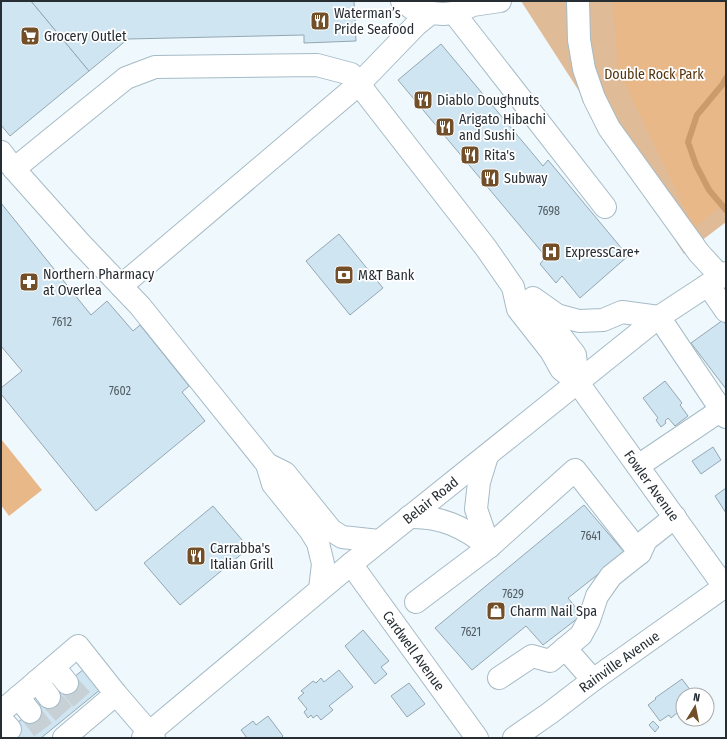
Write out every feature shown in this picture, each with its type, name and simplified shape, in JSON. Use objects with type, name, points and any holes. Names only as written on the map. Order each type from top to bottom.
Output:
[{"type":"main road","points":[[402,1],[416,11],[443,14],[454,13],[472,6],[500,1]]},
{"type":"main road","points":[[578,1],[579,40],[584,69],[594,98],[608,128],[698,253],[718,278],[726,311]]},
{"type":"main road","points":[[121,286],[359,84],[416,25],[431,13]]},
{"type":"main road","points":[[454,13],[605,207]]},
{"type":"main road","points":[[14,169],[126,78],[155,66],[317,65],[351,74],[486,248],[513,287],[557,315],[579,321],[603,320],[622,312],[659,317],[724,413],[638,466]]},
{"type":"main road","points":[[1,152],[14,169],[80,243],[140,306],[267,464],[273,484],[310,530],[318,543],[323,564],[320,589]]},
{"type":"main road","name":"Belair Road","points":[[149,736],[320,589],[379,541],[659,317],[718,278]]},
{"type":"main road","name":"Fowler Avenue","points":[[513,287],[518,309],[551,351],[561,369],[578,383],[725,588]]},
{"type":"main road","points":[[532,298],[576,355],[578,383]]},
{"type":"main road","points":[[487,456],[479,482],[476,509],[489,547]]},
{"type":"main road","points":[[267,464],[285,473],[331,530],[342,537],[379,541]]},
{"type":"main road","points":[[416,602],[489,547],[575,470],[640,553]]},
{"type":"main road","points":[[409,517],[439,519],[461,528],[489,547]]},
{"type":"main road","points":[[499,678],[532,656],[550,661],[581,635],[589,620],[597,596],[611,576],[640,553],[646,540],[675,517]]},
{"type":"main road","name":"Cardwell Avenue","points":[[351,564],[477,738]]},
{"type":"main road","name":"Rainville Avenue","points":[[514,738],[593,680],[725,588]]},
{"type":"main road","points":[[4,720],[61,675],[78,646],[149,736]]},
{"type":"main road","points":[[565,648],[593,680]]},
{"type":"main road","points":[[60,731],[89,708],[116,694]]},
{"type":"green space","name":"Double Rock Park","points":[[521,1],[726,1],[726,222],[684,254]]},
{"type":"green space","points":[[613,1],[726,1],[726,202],[694,228],[618,69]]},
{"type":"green space","points":[[1,439],[42,490],[9,516],[1,505]]},
{"type":"building","name":"Grocery Outlet","points":[[1,1],[31,1],[89,71],[10,136],[1,125]]},
{"type":"building","points":[[31,1],[354,1],[356,41],[304,43],[304,35],[128,39],[89,71]]},
{"type":"building","points":[[441,44],[543,166],[548,160],[628,256],[580,298],[562,276],[556,283],[540,264],[546,257],[398,80]]},
{"type":"building","points":[[1,203],[91,315],[107,301],[133,331],[140,325],[189,386],[182,392],[205,421],[96,511],[1,394],[1,388],[22,371],[1,346]]},
{"type":"building","name":"M&T Bank","points":[[339,234],[383,288],[350,315],[306,261]]},
{"type":"building","points":[[723,320],[726,325],[726,389],[691,343]]},
{"type":"building","points":[[665,381],[682,403],[680,405],[688,416],[675,426],[668,418],[665,421],[666,423],[661,427],[656,420],[658,418],[643,398]]},
{"type":"building","points":[[713,447],[721,460],[701,474],[692,461]]},
{"type":"building","points":[[726,488],[726,513],[715,496]]},
{"type":"building","points":[[584,505],[625,553],[568,598],[582,615],[543,645],[526,626],[472,670],[435,628]]},
{"type":"building","name":"Carrabba's Italian Grill","points":[[213,506],[249,548],[180,605],[144,563]]},
{"type":"building","points":[[363,630],[389,661],[381,667],[387,674],[375,684],[345,646]]},
{"type":"building","points":[[84,669],[101,689],[41,738],[1,738],[1,736]]},
{"type":"building","points":[[339,670],[353,687],[329,706],[333,710],[321,720],[317,715],[313,718],[311,715],[308,718],[304,712],[307,709],[298,698],[304,693],[301,691],[313,681],[316,683],[321,678],[324,682]]},
{"type":"building","points":[[682,679],[688,687],[675,687],[675,715],[671,718],[669,715],[660,721],[648,705],[656,699],[655,698]]},
{"type":"building","points":[[409,683],[425,704],[407,717],[391,696]]},
{"type":"building","points":[[268,716],[283,736],[281,738],[247,738],[241,730],[253,721],[256,725]]},
{"type":"building","points":[[653,721],[659,727],[655,732],[649,725]]},
{"type":"waterway","points":[[726,78],[697,115],[688,142],[696,165],[709,190],[726,210]]},
{"type":"tunnel","points":[[67,683],[85,703]]},
{"type":"tunnel","points":[[49,697],[67,717]]},
{"type":"tunnel","points":[[30,712],[46,734]]},
{"type":"place","name":"Waterman’s Pride Seafood","points":[[320,21]]},
{"type":"place","name":"Grocery Outlet","points":[[30,36]]},
{"type":"place","name":"Diablo Doughnuts","points":[[423,100]]},
{"type":"place","name":"Arigato Hibachi and Sushi","points":[[445,127]]},
{"type":"place","name":"Rita's","points":[[470,155]]},
{"type":"place","name":"Subway","points":[[490,178]]},
{"type":"place","name":"ExpressCare+","points":[[551,252]]},
{"type":"place","name":"M&T Bank","points":[[344,275]]},
{"type":"place","name":"Northern Pharmacy at Overlea","points":[[29,282]]},
{"type":"place","name":"Carrabba's Italian Grill","points":[[196,556]]},
{"type":"place","name":"Charm Nail Spa","points":[[496,611]]}]
